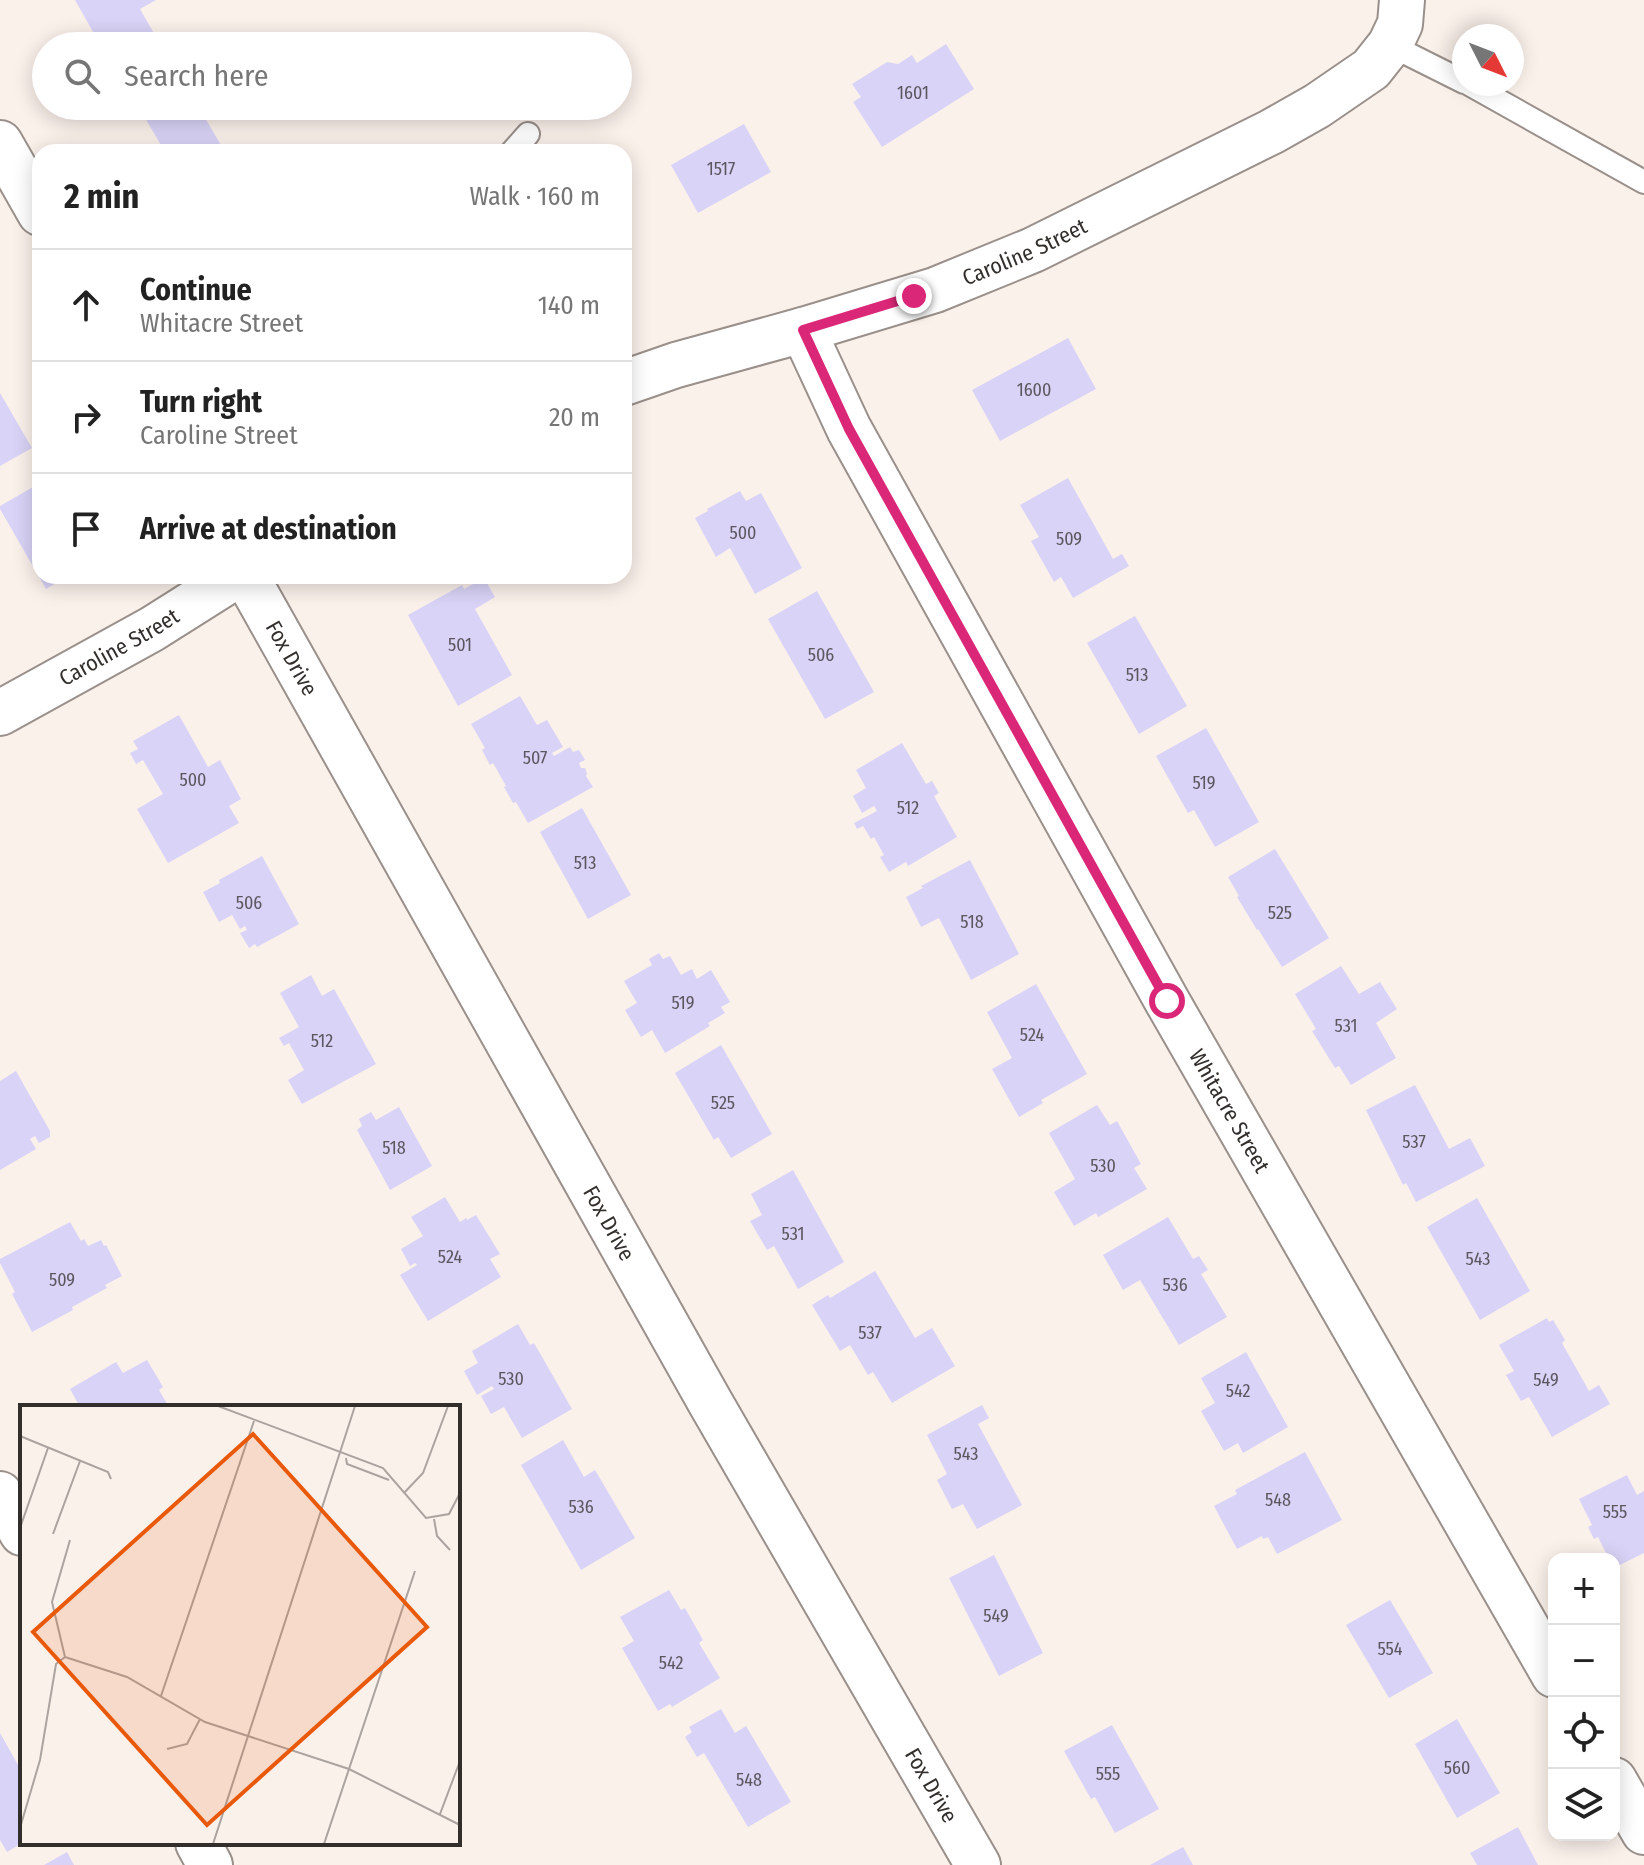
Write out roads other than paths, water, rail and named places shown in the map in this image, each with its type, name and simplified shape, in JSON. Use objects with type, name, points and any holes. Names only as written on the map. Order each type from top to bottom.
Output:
[{"type":"street","points":[[1390,45],[1400,24],[1402,0]]},
{"type":"street","name":"Caroline Street","points":[[632,380],[935,290],[1033,250],[1317,106],[1371,69],[1390,45]]},
{"type":"street","points":[[0,143],[32,199]]},
{"type":"street","name":"Whitacre Street","points":[[803,330],[849,429],[1167,1001],[1548,1665]]},
{"type":"street","name":"Caroline Street","points":[[0,713],[152,629],[223,584]]},
{"type":"street","name":"Fox Drive","points":[[250,584],[710,1402],[978,1865]]},
{"type":"street","points":[[0,1494],[20,1529]]},
{"type":"street","points":[[1620,1790],[1644,1832]]},
{"type":"street","points":[[199,1845],[210,1865]]},
{"type":"lane","points":[[1390,45],[1452,76]]},
{"type":"lane","points":[[1489,96],[1644,182]]},
{"type":"lane","points":[[519,144],[528,134]]}]
